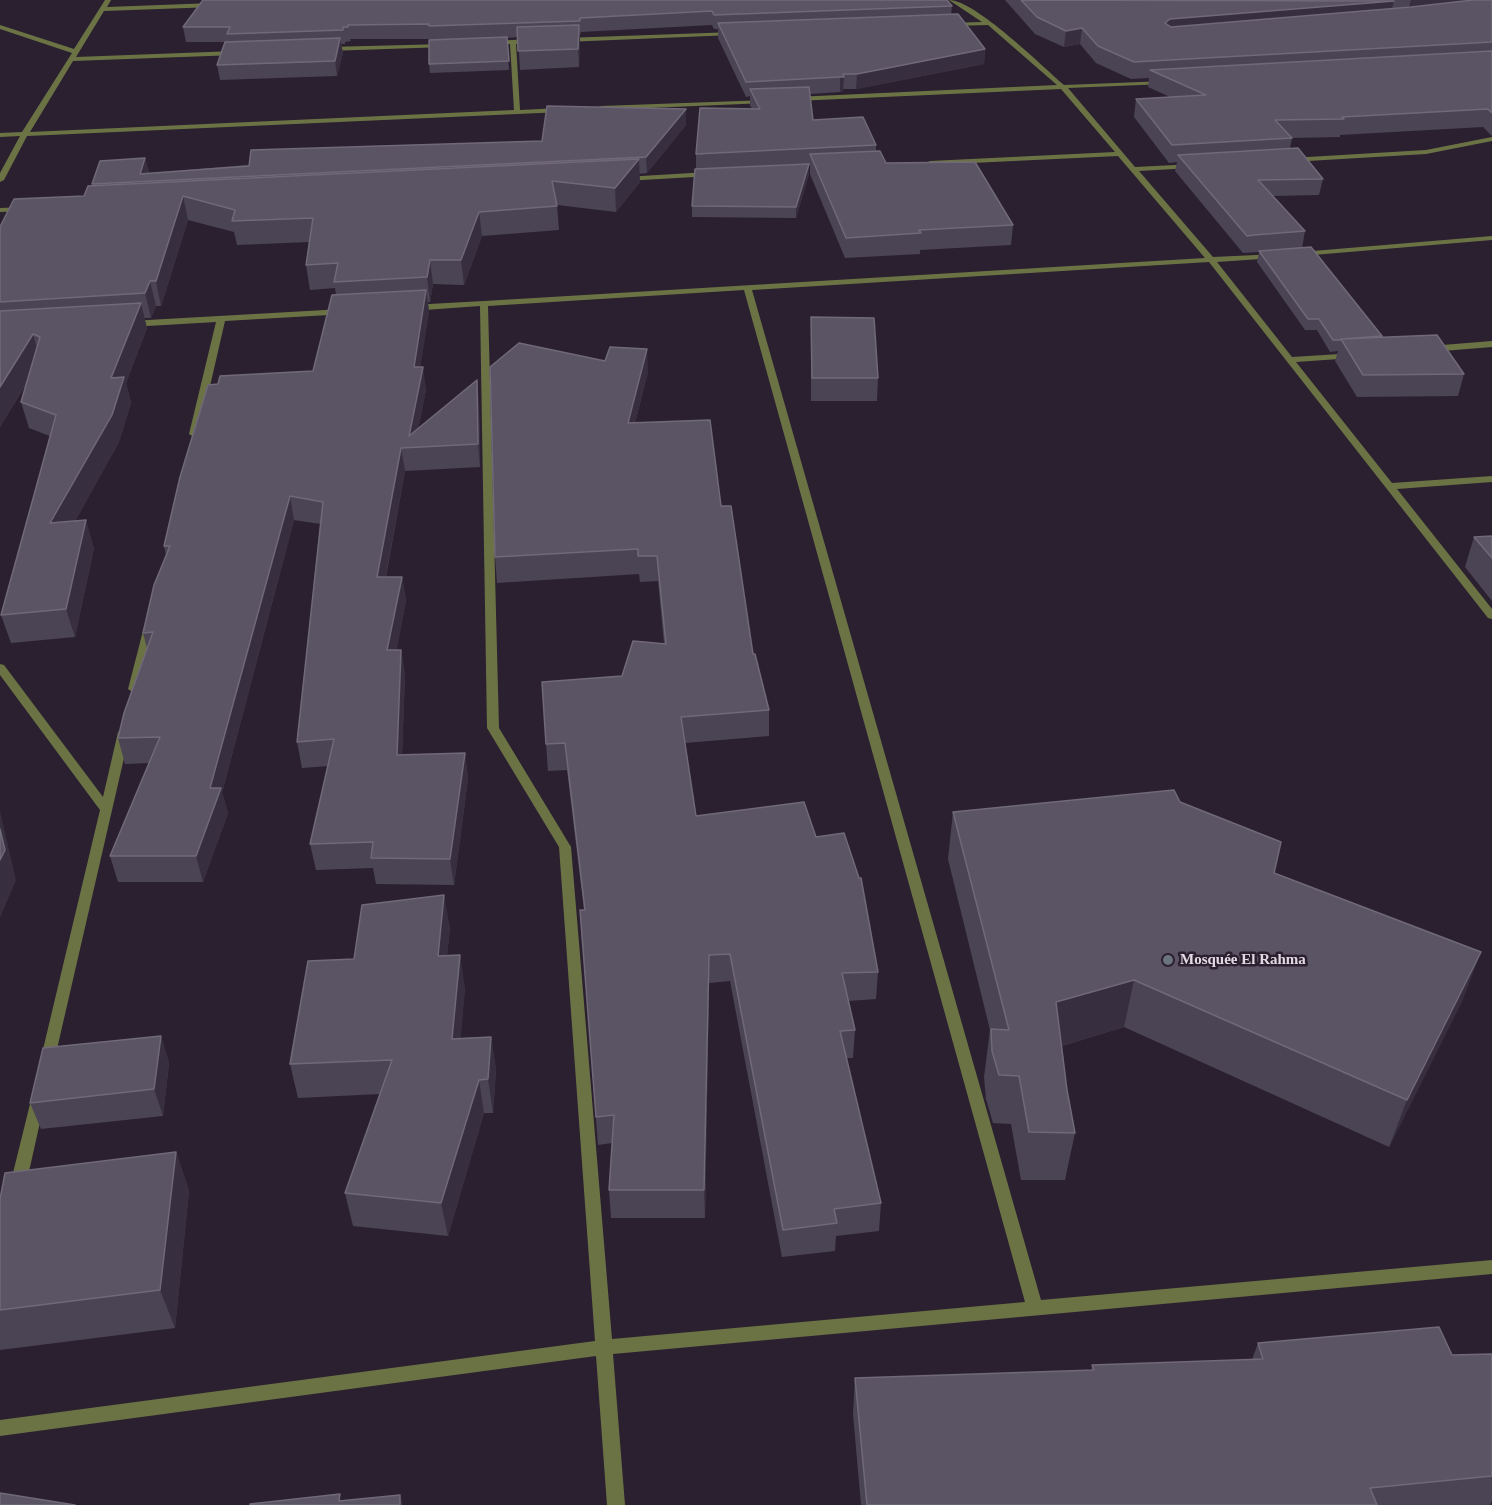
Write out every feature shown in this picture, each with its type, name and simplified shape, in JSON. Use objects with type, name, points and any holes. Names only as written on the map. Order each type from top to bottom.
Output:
[{"type":"street","points":[[0,180],[24,135],[108,0]]},
{"type":"street","points":[[952,0],[989,23],[1063,87],[1212,261],[1392,486],[1492,616]]},
{"type":"street","points":[[103,9],[218,4]]},
{"type":"street","points":[[942,25],[989,23]]},
{"type":"street","points":[[0,27],[76,52]]},
{"type":"street","points":[[560,40],[739,33]]},
{"type":"street","points":[[489,43],[537,41]]},
{"type":"street","points":[[513,42],[517,112]]},
{"type":"street","points":[[322,50],[453,44]]},
{"type":"street","points":[[71,59],[250,52]]},
{"type":"street","points":[[790,100],[1170,81]]},
{"type":"street","points":[[588,109],[778,100]]},
{"type":"street","points":[[0,135],[565,110]]},
{"type":"street","points":[[1286,160],[1426,152],[1492,139]]},
{"type":"street","points":[[918,164],[1120,154]]},
{"type":"street","points":[[1134,170],[1204,165]]},
{"type":"street","points":[[620,179],[715,174]]},
{"type":"street","points":[[0,210],[36,208]]},
{"type":"street","points":[[1294,255],[1492,238]]},
{"type":"street","points":[[400,308],[1283,256]]},
{"type":"street","points":[[747,288],[1035,1307]]},
{"type":"street","points":[[484,303],[494,728],[509,760],[538,800],[565,847],[616,1505]]},
{"type":"street","points":[[116,325],[352,311]]},
{"type":"street","points":[[191,444],[221,319]]},
{"type":"street","points":[[1421,350],[1492,344]]},
{"type":"street","points":[[1291,360],[1362,354]]},
{"type":"street","points":[[1392,486],[1492,479]]},
{"type":"street","points":[[16,1193],[151,616]]},
{"type":"street","points":[[0,667],[106,810]]},
{"type":"street","points":[[0,1428],[605,1347],[1492,1267]]},
{"type":"building","points":[[203,0],[947,0],[952,6],[714,15],[712,11],[580,18],[580,21],[429,26],[429,24],[348,25],[348,27],[343,27],[343,30],[227,34],[230,27],[183,27]]},
{"type":"building","points":[[1021,0],[1394,1],[1170,19],[1165,23],[1171,27],[1492,0],[1492,42],[1134,62],[1098,46],[1082,28],[1066,31],[1037,17]]},
{"type":"building","points":[[958,14],[985,49],[857,74],[843,74],[844,77],[746,82],[718,23]]},
{"type":"building","points":[[579,25],[578,49],[518,51],[517,27]]},
{"type":"building","points":[[507,37],[509,61],[429,64],[429,40]]},
{"type":"building","points":[[340,38],[335,61],[217,65],[225,42]]},
{"type":"building","points":[[1492,51],[1492,113],[1488,109],[1342,117],[1344,119],[1275,120],[1292,138],[1172,145],[1136,99],[1206,95],[1150,70]]},
{"type":"building","points":[[809,87],[813,120],[863,117],[876,145],[696,154],[700,108],[760,109],[750,89]]},
{"type":"building","points":[[547,106],[686,109],[646,157],[92,184],[100,161],[145,158],[140,174],[249,166],[251,150],[542,141]]},
{"type":"building","points":[[1298,148],[1323,179],[1258,180],[1305,231],[1247,236],[1178,155]]},
{"type":"building","points":[[880,151],[886,163],[975,162],[1013,225],[919,230],[921,233],[846,238],[810,154]]},
{"type":"building","points":[[639,159],[615,188],[552,181],[557,206],[479,212],[461,260],[430,260],[427,277],[334,282],[338,263],[306,265],[313,218],[232,221],[235,210],[183,196],[156,281],[150,281],[145,293],[0,302],[0,227],[14,199],[84,196],[88,186]]},
{"type":"building","points":[[809,164],[796,207],[692,206],[695,169]]},
{"type":"building","points":[[1311,247],[1382,336],[1333,340],[1319,319],[1308,319],[1259,251]]},
{"type":"building","points":[[426,290],[414,367],[423,367],[409,436],[477,380],[478,444],[401,448],[377,577],[402,577],[387,650],[401,650],[397,755],[465,753],[450,859],[371,858],[373,842],[310,844],[334,739],[297,742],[323,502],[290,496],[210,788],[221,788],[196,856],[110,856],[160,737],[118,738],[124,713],[153,632],[143,633],[154,585],[170,546],[164,546],[180,477],[208,385],[218,384],[220,376],[313,371],[332,295]]},
{"type":"building","points":[[141,303],[111,378],[124,377],[112,415],[50,523],[86,520],[66,609],[1,615],[56,415],[21,402],[40,337],[33,334],[0,387],[0,311]]},
{"type":"building","points":[[811,317],[874,318],[878,378],[812,378]]},
{"type":"building","points":[[1437,335],[1464,374],[1363,375],[1341,339]]},
{"type":"building","points":[[519,343],[605,361],[610,347],[647,349],[628,423],[710,420],[721,506],[731,506],[753,654],[755,654],[769,710],[681,717],[696,816],[804,802],[816,837],[844,833],[859,878],[861,878],[878,972],[842,973],[855,1030],[840,1031],[881,1203],[834,1209],[837,1223],[783,1230],[730,954],[709,955],[704,1190],[609,1190],[614,1115],[596,1117],[580,910],[585,910],[565,743],[546,744],[542,682],[622,676],[633,641],[666,644],[657,556],[638,556],[638,549],[495,557],[490,367]]},
{"type":"building","points":[[1492,536],[1492,558],[1474,537]]},
{"type":"building","name":"Mosquée El Rahma","points":[[1174,790],[1180,802],[1281,842],[1274,873],[1481,952],[1407,1100],[1134,980],[1056,1002],[1075,1133],[1029,1132],[1019,1076],[999,1075],[992,1051],[991,1029],[1009,1030],[953,812]]},
{"type":"building","points":[[0,829],[5,850],[0,860]]},
{"type":"building","points":[[444,895],[438,956],[460,955],[452,1039],[491,1037],[488,1079],[479,1080],[441,1203],[345,1193],[392,1060],[290,1064],[308,961],[354,959],[362,905]]},
{"type":"building","points":[[161,1036],[154,1089],[30,1103],[43,1048]]},
{"type":"building","points":[[176,1152],[160,1290],[0,1310],[0,1199],[5,1173]]},
{"type":"building","points":[[1439,1327],[1452,1355],[1492,1354],[1492,1476],[1370,1488],[1377,1505],[867,1505],[855,1378],[1094,1370],[1092,1365],[1263,1359],[1258,1343]]},
{"type":"building","points":[[0,1493],[75,1505],[0,1505]]},
{"type":"building","points":[[340,1494],[339,1501],[400,1495],[400,1505],[250,1505],[250,1504]]},
{"type":"place","name":"Mosquée El Rahma","points":[[1168,960]]}]
